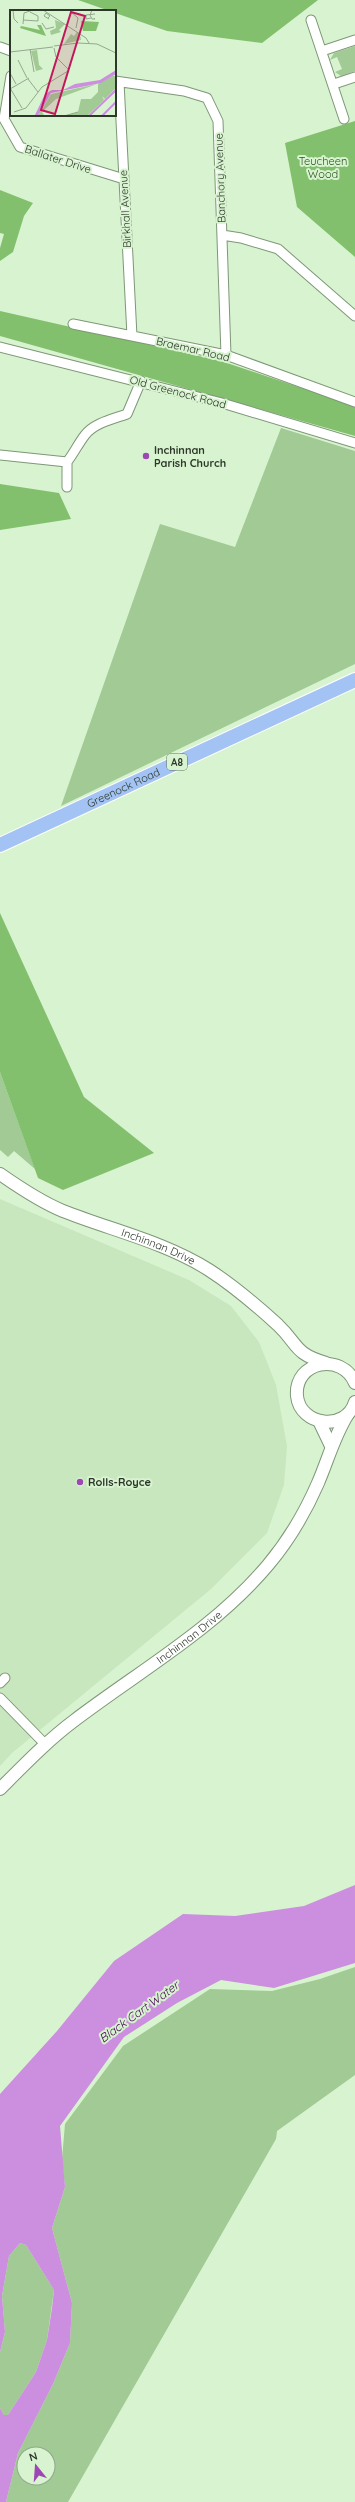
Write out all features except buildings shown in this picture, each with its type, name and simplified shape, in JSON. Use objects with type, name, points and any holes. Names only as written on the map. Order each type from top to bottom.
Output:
[{"type":"main road","name":"Greenock Road","points":[[0,845],[355,680]]},
{"type":"street","points":[[312,20],[334,84],[344,119]]},
{"type":"street","points":[[322,51],[355,40]]},
{"type":"street","points":[[0,47],[10,51]]},
{"type":"street","points":[[334,84],[355,76]]},
{"type":"street","name":"Ballater Drive","points":[[10,82],[4,119],[20,147],[124,179]]},
{"type":"street","name":"Birkhall Avenue","points":[[117,82],[124,179],[132,336]]},
{"type":"street","name":"Banchory Avenue","points":[[117,82],[184,92],[207,98],[218,121],[226,355]]},
{"type":"street","points":[[222,235],[241,238],[278,249],[355,316]]},
{"type":"street","name":"Braemar Road","points":[[73,324],[226,355],[355,402]]},
{"type":"street","name":"Old Greenock Road","points":[[0,346],[230,405],[355,443]]},
{"type":"street","points":[[67,487],[67,462],[90,429],[127,414],[141,381]]},
{"type":"street","points":[[0,455],[67,462]]},
{"type":"street","name":"Inchinnan Drive","points":[[0,1174],[30,1194],[62,1210],[167,1248],[208,1269],[245,1295],[282,1328],[297,1348],[310,1358],[326,1363],[336,1364],[346,1369],[355,1383]]},
{"type":"street","name":"Inchinnan Drive","points":[[297,1348],[302,1377],[298,1391],[300,1406],[306,1414],[319,1422]]},
{"type":"street","points":[[302,1377],[308,1369],[326,1363]]},
{"type":"street","name":"Inchinnan Drive","points":[[0,1789],[45,1744],[74,1720],[196,1634],[246,1590],[280,1549],[303,1515],[318,1482],[331,1446],[355,1402]]},
{"type":"street","points":[[331,1446],[319,1422],[329,1422],[348,1414]]},
{"type":"street","points":[[0,1698],[45,1744]]},
{"type":"shaded area","points":[[355,46],[355,71],[341,76],[335,72],[342,69],[337,57],[330,60],[334,53]]},
{"type":"shaded area","points":[[281,428],[355,451],[355,664],[61,806],[160,524],[235,547]]},
{"type":"shaded area","points":[[0,1072],[35,1169],[14,1151],[8,1157],[0,1150]]},
{"type":"shaded area","points":[[0,1199],[189,1280],[231,1306],[259,1342],[276,1385],[287,1446],[284,1485],[267,1533],[211,1589],[12,1753],[0,1766]]},
{"type":"shaded area","points":[[355,1967],[355,2075],[277,2131],[276,2139],[68,2502],[6,2502],[16,2461],[16,2486],[56,2486],[56,2446],[22,2446],[53,2384],[70,2343],[72,2303],[52,2228],[65,2187],[62,2159],[65,2124],[123,2046],[210,1989],[272,1991],[320,1979]]},
{"type":"shaded area","points":[[20,2243],[26,2245],[54,2290],[47,2340],[36,2372],[8,2415],[4,2415],[0,2408],[0,2352],[5,2332],[2,2296],[9,2256]]},
{"type":"green space","points":[[78,0],[318,0],[262,43],[167,31],[116,13],[116,10],[107,10]]},
{"type":"green space","name":"Teucheen Wood","points":[[355,121],[355,257],[297,207],[285,143]]},
{"type":"green space","points":[[0,190],[33,203],[24,216],[13,252],[0,261],[0,248],[4,234],[0,233]]},
{"type":"green space","points":[[0,311],[221,361],[355,406],[355,436],[0,336]]},
{"type":"green space","points":[[0,484],[59,493],[71,519],[0,530]]},
{"type":"green space","points":[[0,913],[84,1097],[154,1153],[63,1190],[38,1178],[0,1072]]},
{"type":"water","name":"Black Cart Water","points":[[355,1885],[355,1963],[274,1988],[221,1980],[177,2003],[124,2037],[60,2126],[65,2187],[52,2228],[72,2303],[70,2343],[53,2384],[22,2446],[16,2446],[16,2461],[6,2502],[0,2502],[0,2408],[4,2415],[8,2415],[36,2372],[47,2340],[54,2290],[26,2245],[20,2243],[9,2256],[2,2296],[5,2332],[0,2352],[0,2094],[57,2031],[114,1961],[183,1914],[235,1916],[304,1906]]},
{"type":"place","name":"Inchinnan Parish Church","points":[[146,456]]},
{"type":"place","name":"Rolls-Royce","points":[[80,1482]]}]
